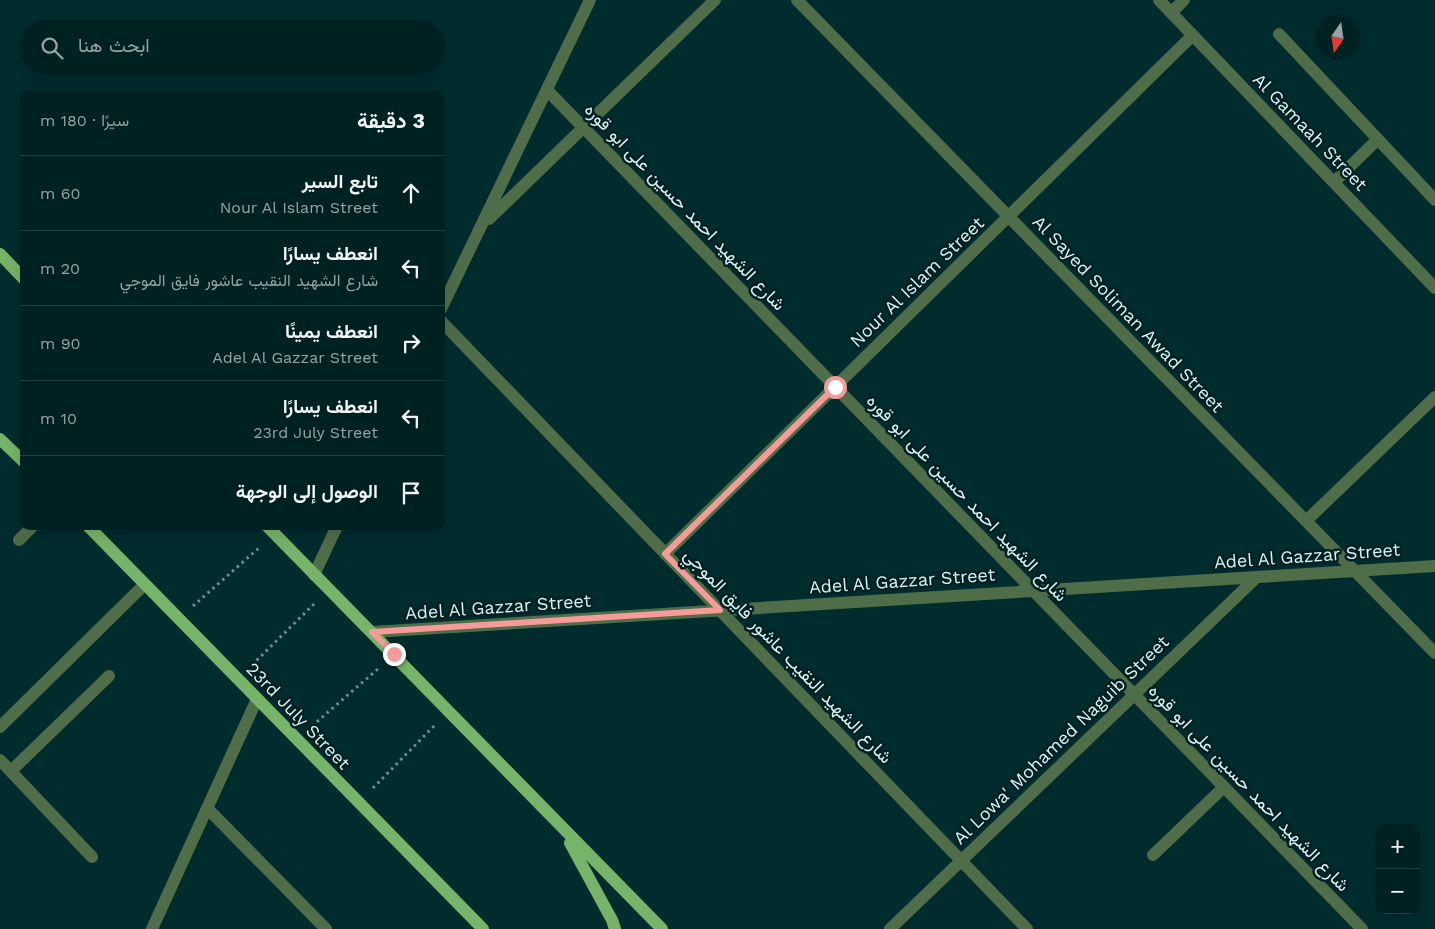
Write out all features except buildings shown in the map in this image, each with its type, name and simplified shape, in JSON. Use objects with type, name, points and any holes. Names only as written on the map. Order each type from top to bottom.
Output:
[{"type":"main road","points":[[0,254],[20,274]]},
{"type":"main road","points":[[0,438],[20,458]]},
{"type":"main road","name":"23rd July Street","points":[[92,530],[483,929]]},
{"type":"main road","points":[[270,530],[394,654],[562,829],[662,929]]},
{"type":"main road","points":[[562,829],[612,920],[615,929]]},
{"type":"street","points":[[445,301],[590,0]]},
{"type":"street","points":[[482,225],[715,0]]},
{"type":"street","name":"Al Sayed Soliman Awad Street","points":[[797,0],[1435,653]]},
{"type":"street","name":"Al Gamaah Street","points":[[1159,0],[1435,288]]},
{"type":"street","points":[[1171,13],[1184,0]]},
{"type":"street","points":[[1279,34],[1435,200]]},
{"type":"street","name":"Nour Al Islam Street","points":[[665,554],[1193,35]]},
{"type":"street","name":"شارع الشهيد احمد حسين على ابو قوره","points":[[547,90],[1362,929]]},
{"type":"street","points":[[1334,182],[1378,139]]},
{"type":"street","name":"شارع الشهيد النقيب عاشور فايق الموجي","points":[[445,325],[1027,929]]},
{"type":"street","points":[[1306,522],[1435,398]]},
{"type":"street","points":[[19,540],[29,530]]},
{"type":"street","points":[[314,574],[335,530]]},
{"type":"street","name":"Adel Al Gazzar Street","points":[[372,632],[1435,566]]},
{"type":"street","name":"Al Lowa' Mohamed Naguib Street","points":[[890,929],[1257,577]]},
{"type":"street","points":[[0,727],[144,585]]},
{"type":"street","points":[[10,771],[109,676]]},
{"type":"street","points":[[152,929],[257,699]]},
{"type":"street","points":[[0,760],[92,857]]},
{"type":"street","points":[[1153,855],[1224,787]]},
{"type":"street","points":[[207,808],[326,929]]},
{"type":"path","points":[[178,619],[270,530]]},
{"type":"path","points":[[237,680],[329,589]]},
{"type":"path","points":[[296,740],[394,654]]},
{"type":"path","points":[[358,802],[449,712]]},
{"type":"route","points":[[394,654],[372,632],[720,610],[665,554],[835,387]]}]
